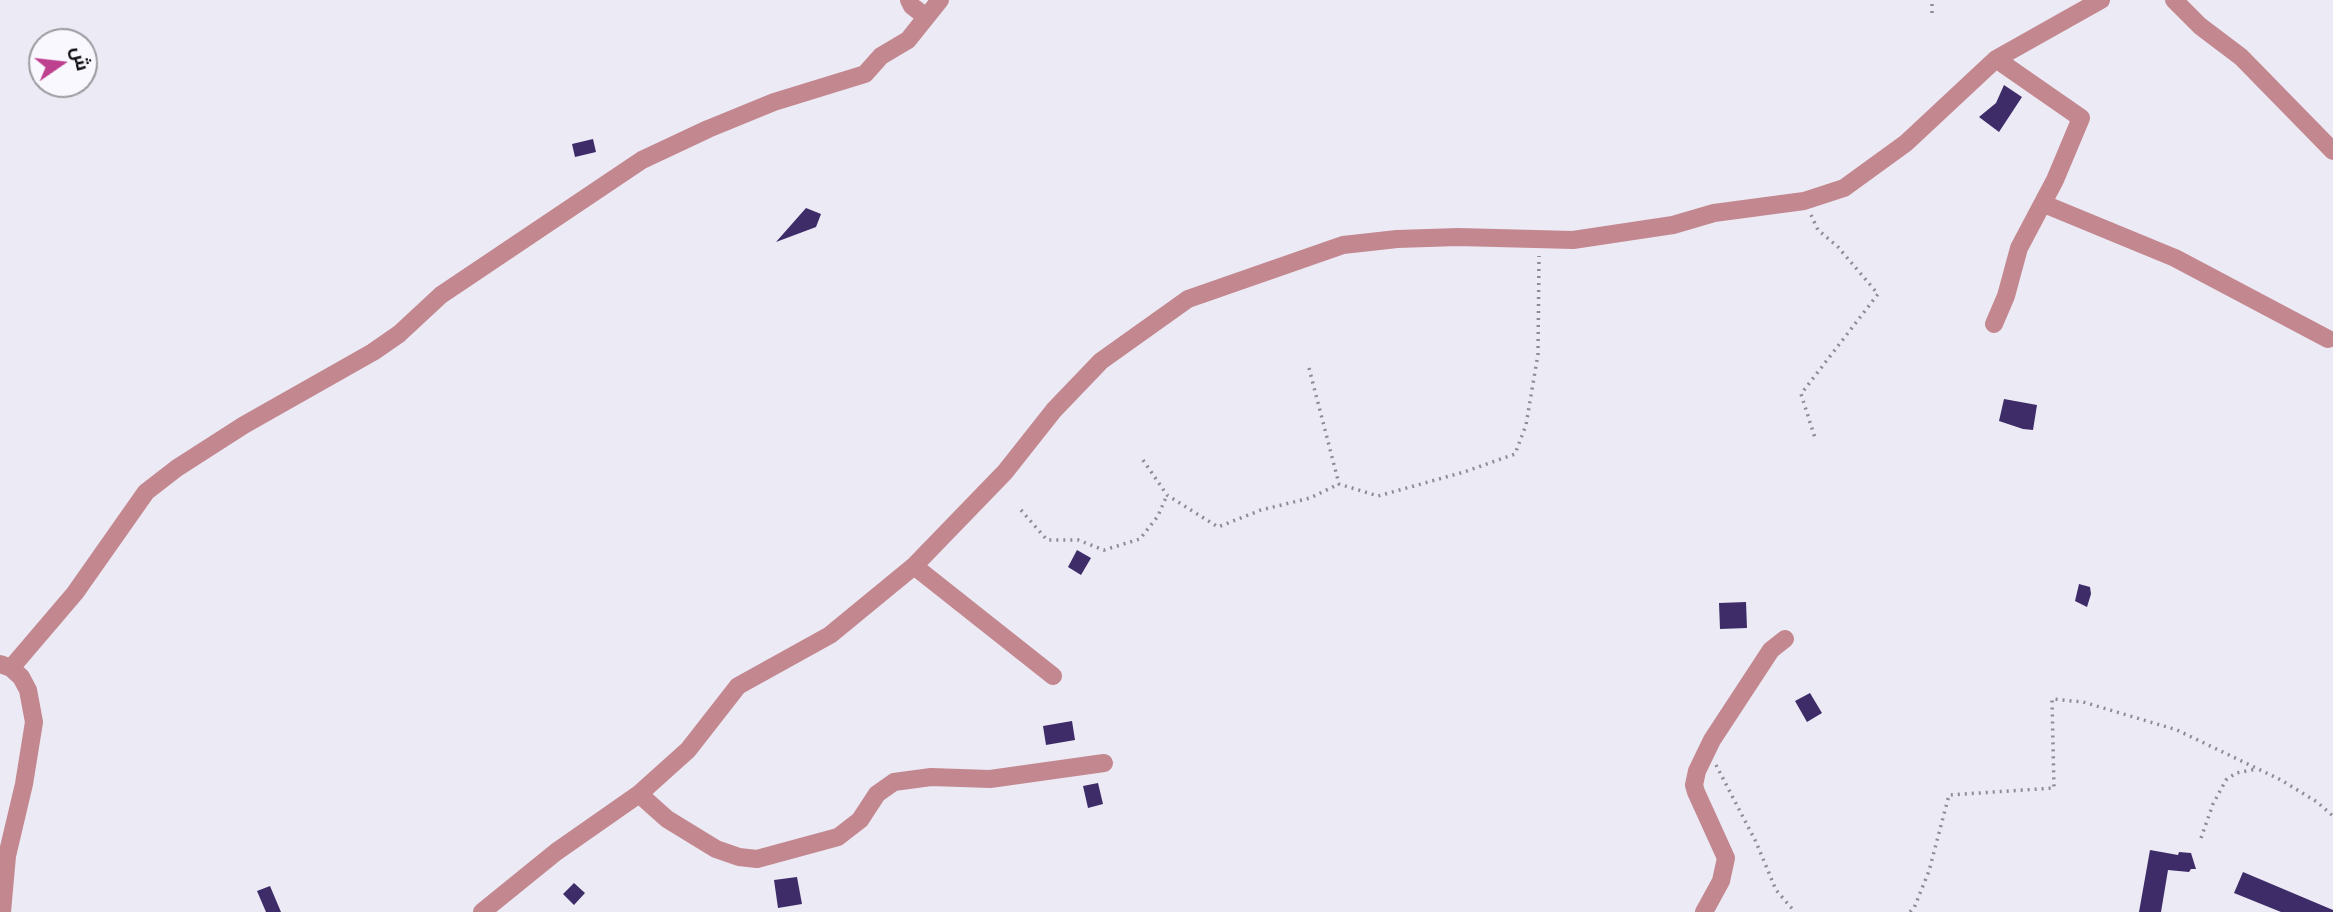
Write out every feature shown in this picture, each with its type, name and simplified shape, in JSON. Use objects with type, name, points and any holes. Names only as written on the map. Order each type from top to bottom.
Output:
[{"type":"street","points":[[909,0],[912,6],[926,17]]},
{"type":"street","points":[[2,912],[7,856],[24,784],[34,722],[28,690],[21,677],[5,666],[75,593],[146,492],[177,468],[244,425],[373,352],[399,334],[441,295],[642,160],[708,129],[774,103],[865,74],[881,56],[908,40],[940,0]]},
{"type":"street","points":[[482,912],[547,859],[639,794],[688,750],[738,686],[830,635],[914,566],[1005,472],[1054,410],[1101,361],[1188,299],[1343,245],[1396,239],[1458,237],[1573,240],[1673,225],[1714,213],[1804,201],[1844,188],[1906,143],[1996,59],[2101,0]]},
{"type":"street","points":[[2174,0],[2200,26],[2241,57],[2333,151]]},
{"type":"street","points":[[1994,324],[2006,296],[2019,248],[2044,204],[2081,118],[1996,59]]},
{"type":"street","points":[[2044,204],[2175,258],[2329,339]]},
{"type":"street","points":[[914,566],[1053,676]]},
{"type":"street","points":[[1704,912],[1721,881],[1726,858],[1696,792],[1695,779],[1712,740],[1771,650],[1785,639]]},
{"type":"street","points":[[639,794],[667,819],[716,849],[757,859],[838,837],[860,820],[877,794],[894,782],[930,777],[990,779],[1104,763]]},
{"type":"path","points":[[1932,0],[1932,13]]},
{"type":"path","points":[[1804,201],[1818,230],[1839,247],[1878,295],[1801,394],[1815,438]]},
{"type":"path","points":[[1143,460],[1167,495],[1218,527],[1261,510],[1310,498],[1339,484],[1378,496],[1464,472],[1515,454],[1526,425],[1538,354],[1539,240]]},
{"type":"path","points":[[1309,368],[1339,484]]},
{"type":"path","points":[[1021,510],[1047,540],[1077,540],[1104,550],[1140,539],[1158,516],[1167,495]]},
{"type":"path","points":[[1910,912],[1929,871],[1949,795],[2054,788],[2052,699],[2083,702],[2177,730],[2259,769],[2317,802],[2333,816]]},
{"type":"path","points":[[1701,764],[1712,762],[1719,767],[1776,890],[1795,912]]},
{"type":"path","points":[[2201,838],[2213,804],[2226,780],[2236,773],[2259,769]]},
{"type":"building","points":[[2004,85],[2022,97],[1999,132],[1979,117],[1996,103]]},
{"type":"building","points":[[593,139],[596,152],[575,157],[572,144]]},
{"type":"building","points":[[806,208],[821,214],[816,227],[776,242]]},
{"type":"building","points":[[2004,399],[2037,405],[2033,430],[1999,421]]},
{"type":"building","points":[[1077,550],[1091,558],[1081,575],[1068,567]]},
{"type":"building","points":[[2079,584],[2090,587],[2087,607],[2075,601]]},
{"type":"building","points":[[1746,602],[1747,628],[1720,629],[1719,603]]},
{"type":"building","points":[[1810,693],[1822,713],[1807,722],[1795,701]]},
{"type":"building","points":[[1072,721],[1075,740],[1046,745],[1043,726]]},
{"type":"building","points":[[1098,783],[1103,804],[1088,808],[1083,786]]},
{"type":"building","points":[[2150,850],[2178,855],[2179,852],[2191,853],[2196,869],[2189,872],[2168,870],[2161,912],[2139,912]]},
{"type":"building","points":[[2243,872],[2333,912],[2281,912],[2234,893]]},
{"type":"building","points":[[797,877],[802,904],[778,908],[774,880]]},
{"type":"building","points":[[574,883],[585,893],[574,905],[563,894]]},
{"type":"building","points":[[270,886],[281,912],[266,912],[257,891]]}]
